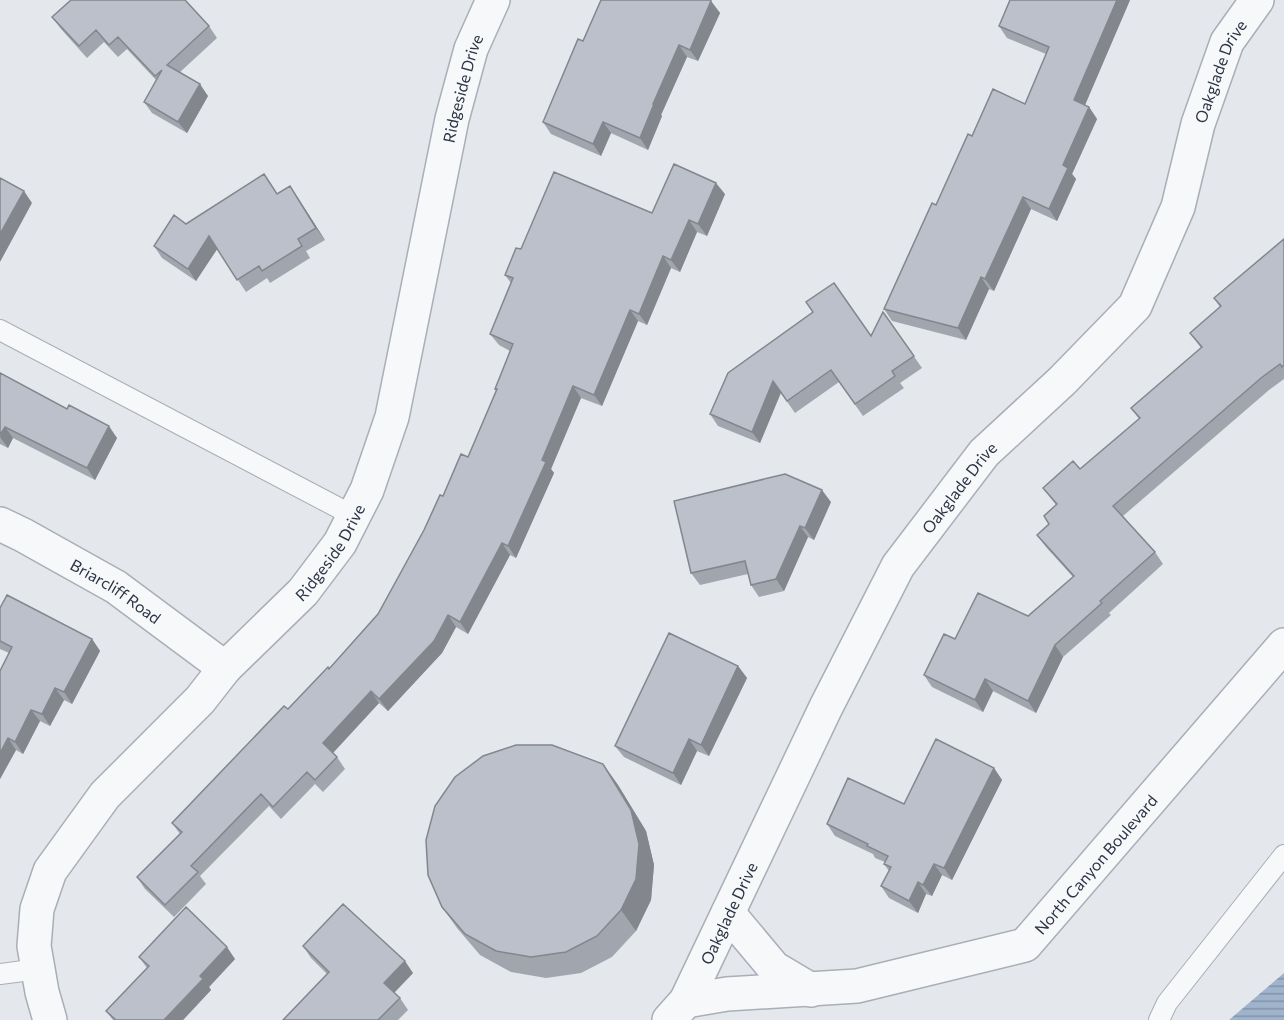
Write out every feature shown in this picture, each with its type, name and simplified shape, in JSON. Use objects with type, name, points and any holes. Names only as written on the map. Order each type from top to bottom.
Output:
[{"type":"street","name":"Ridgeside Drive","points":[[50,1020],[34,946],[37,909],[50,871],[105,795],[200,700],[225,669],[303,592],[340,543],[367,490],[392,417],[452,119],[471,49],[493,0]]},
{"type":"street","name":"Oakglade Drive","points":[[678,1011],[728,913],[825,707],[898,566],[984,453],[1062,381],[1135,306],[1178,207],[1197,124],[1227,42],[1257,0]]},
{"type":"street","name":"Briarcliff Road","points":[[0,524],[116,587],[225,669]]},
{"type":"street","name":"North Canyon Boulevard","points":[[678,1011],[727,994],[856,986],[1025,945],[1284,645]]},
{"type":"street","points":[[728,913],[774,968],[811,990]]},
{"type":"lane","points":[[0,330],[354,516]]},
{"type":"lane","points":[[1159,1020],[1167,1003],[1284,855]]},
{"type":"lane","points":[[0,974],[38,969]]},
{"type":"water","points":[[1284,973],[1284,1020],[1229,1020]]},
{"type":"building","points":[[71,0],[185,0],[209,26],[167,65],[200,84],[178,122],[144,102],[162,70],[155,76],[118,37],[109,45],[96,30],[79,46],[52,17]]},
{"type":"building","points":[[601,0],[711,1],[690,50],[679,45],[640,138],[603,122],[593,144],[543,122],[578,39],[583,41]]},
{"type":"building","points":[[1010,0],[1117,0],[1074,100],[1089,107],[1063,165],[1068,168],[1049,209],[1023,197],[985,279],[981,277],[958,328],[884,309],[932,203],[936,205],[968,134],[972,136],[993,89],[1025,104],[1049,47],[999,26]]},
{"type":"building","points":[[674,164],[716,183],[698,224],[689,220],[671,260],[663,256],[639,314],[630,310],[594,395],[573,386],[542,460],[546,462],[508,546],[502,543],[460,622],[448,615],[434,641],[379,699],[371,691],[323,743],[337,757],[315,780],[307,772],[273,807],[261,794],[191,866],[198,872],[165,905],[137,877],[182,832],[172,823],[284,706],[288,709],[328,667],[329,669],[378,614],[424,530],[440,495],[443,496],[461,454],[468,457],[513,344],[490,334],[513,278],[505,275],[516,248],[521,249],[554,172],[652,213]]},
{"type":"building","points":[[264,174],[277,194],[290,186],[316,228],[298,239],[302,246],[262,271],[259,266],[237,280],[209,236],[188,269],[154,246],[174,215],[186,224]]},
{"type":"building","points":[[0,178],[24,191],[0,234]]},
{"type":"building","points":[[1284,239],[1284,365],[1282,367],[1280,364],[1261,378],[1113,506],[1155,552],[1055,645],[1028,701],[985,679],[975,700],[924,675],[944,634],[955,639],[978,593],[1028,616],[1074,576],[1037,535],[1049,524],[1044,516],[1057,504],[1043,488],[1073,461],[1080,469],[1140,418],[1131,408],[1202,347],[1190,333],[1221,306],[1214,298]]},
{"type":"building","points":[[834,283],[871,336],[883,312],[914,356],[892,371],[895,376],[855,404],[831,370],[787,401],[773,381],[752,432],[710,414],[728,373],[813,312],[806,302]]},
{"type":"building","points":[[0,373],[67,409],[69,405],[109,426],[87,468],[5,427],[0,435]]},
{"type":"building","points":[[785,474],[822,490],[805,528],[800,526],[776,579],[751,585],[745,561],[691,573],[674,501]]},
{"type":"building","points":[[7,595],[92,639],[64,692],[55,688],[42,714],[31,710],[15,742],[8,738],[0,753],[0,671],[12,647],[0,641],[0,608]]},
{"type":"building","points":[[669,633],[738,666],[701,745],[689,739],[673,773],[615,746]]},
{"type":"building","points":[[936,739],[994,768],[944,868],[934,864],[923,885],[918,882],[909,901],[881,886],[891,867],[884,864],[888,856],[827,824],[848,778],[904,804]]},
{"type":"building","points":[[516,745],[552,745],[603,764],[631,810],[639,844],[636,879],[621,910],[597,936],[566,952],[531,957],[496,951],[465,934],[442,907],[428,875],[426,840],[435,806],[455,777],[483,756]]},
{"type":"building","points":[[343,904],[405,961],[384,983],[400,998],[378,1020],[283,1020],[329,972],[303,946]]},
{"type":"building","points":[[186,907],[227,947],[200,976],[203,979],[164,1020],[116,1020],[106,1011],[149,966],[139,957]]}]
